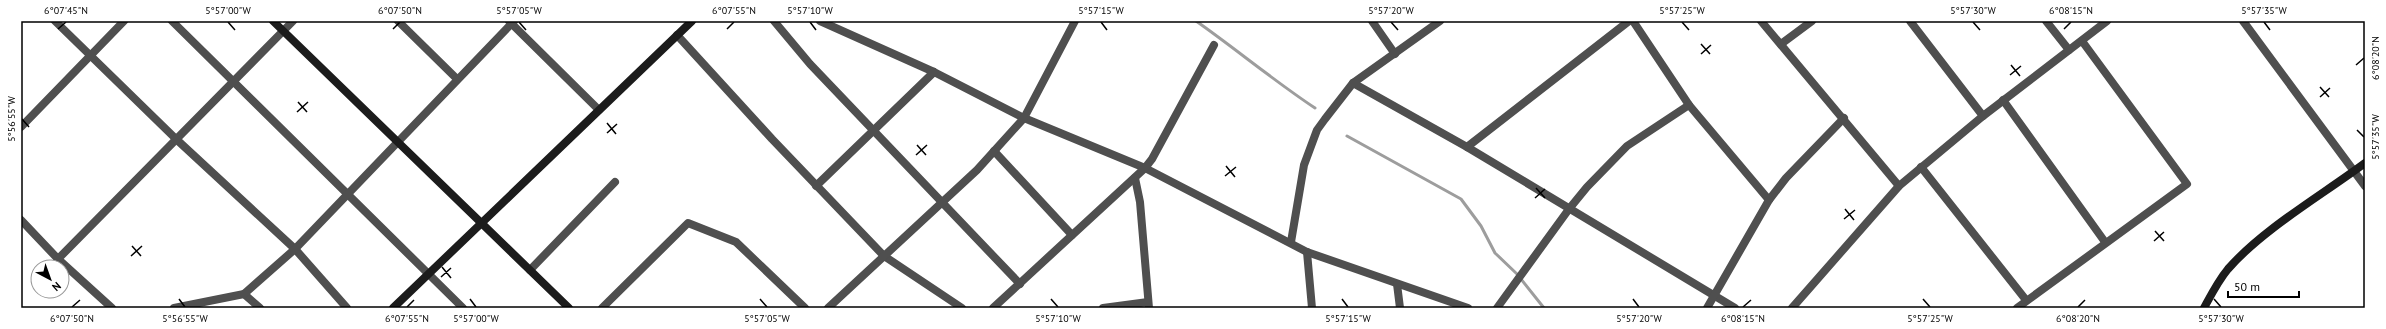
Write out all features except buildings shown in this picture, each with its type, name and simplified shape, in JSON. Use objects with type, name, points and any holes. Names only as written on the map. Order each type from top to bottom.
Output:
[{"type":"street","points":[[55,21],[176,139],[295,249],[347,308]]},
{"type":"street","points":[[21,126],[124,21]]},
{"type":"street","points":[[172,21],[463,308]]},
{"type":"street","points":[[273,21],[569,308]]},
{"type":"street","points":[[21,220],[58,259],[293,21]]},
{"type":"street","points":[[398,21],[457,79]]},
{"type":"street","points":[[392,308],[483,223],[692,21]]},
{"type":"street","points":[[774,21],[810,64],[1020,284]]},
{"type":"street","points":[[820,21],[934,72],[1024,118],[1145,168],[1291,242],[1307,252],[1468,308]]},
{"type":"street","points":[[828,308],[942,202],[994,151],[1024,118],[1075,21]]},
{"type":"street","points":[[1372,21],[1395,54]]},
{"type":"street","points":[[1291,242],[1304,165],[1317,130],[1353,83],[1440,21]]},
{"type":"street","points":[[1467,146],[1629,21]]},
{"type":"street","points":[[1633,21],[1689,104],[1769,200]]},
{"type":"street","points":[[1761,21],[1844,118],[1899,186]]},
{"type":"street","points":[[1781,44],[1812,21]]},
{"type":"street","points":[[1910,21],[1983,116]]},
{"type":"street","points":[[2046,21],[2069,50]]},
{"type":"street","points":[[1792,308],[1899,186],[1983,116],[2107,21]]},
{"type":"street","points":[[2243,21],[2365,186]]},
{"type":"street","points":[[174,308],[244,294],[295,249],[511,22],[599,110]]},
{"type":"street","points":[[677,35],[816,186],[884,256],[962,308]]},
{"type":"street","points":[[2016,308],[2104,242],[2187,184],[2082,41]]},
{"type":"street","points":[[993,308],[1145,168],[1152,159],[1214,45]]},
{"type":"street","points":[[816,186],[875,131],[934,72]]},
{"type":"street","points":[[1353,83],[1467,146],[1735,308]]},
{"type":"street","points":[[2004,100],[2104,242]]},
{"type":"street","points":[[1497,308],[1569,209],[1627,146],[1689,104]]},
{"type":"street","points":[[1707,308],[1769,200],[1844,118]]},
{"type":"street","points":[[994,151],[1072,235]]},
{"type":"street","points":[[2204,308],[2221,278],[2235,262],[2276,227],[2365,163]]},
{"type":"street","points":[[1921,167],[2026,300]]},
{"type":"street","points":[[1103,308],[1149,305],[1140,202],[1135,178]]},
{"type":"street","points":[[530,270],[615,182]]},
{"type":"street","points":[[602,308],[688,223],[736,242],[805,308]]},
{"type":"street","points":[[1307,252],[1312,308]]},
{"type":"street","points":[[70,270],[112,308]]},
{"type":"street","points":[[1398,284],[1400,308]]},
{"type":"street","points":[[244,294],[260,308]]},
{"type":"waterway","points":[[1196,21],[1315,108]]},
{"type":"waterway","points":[[1347,136],[1461,199],[1481,226],[1495,253],[1517,274],[1544,308]]}]
